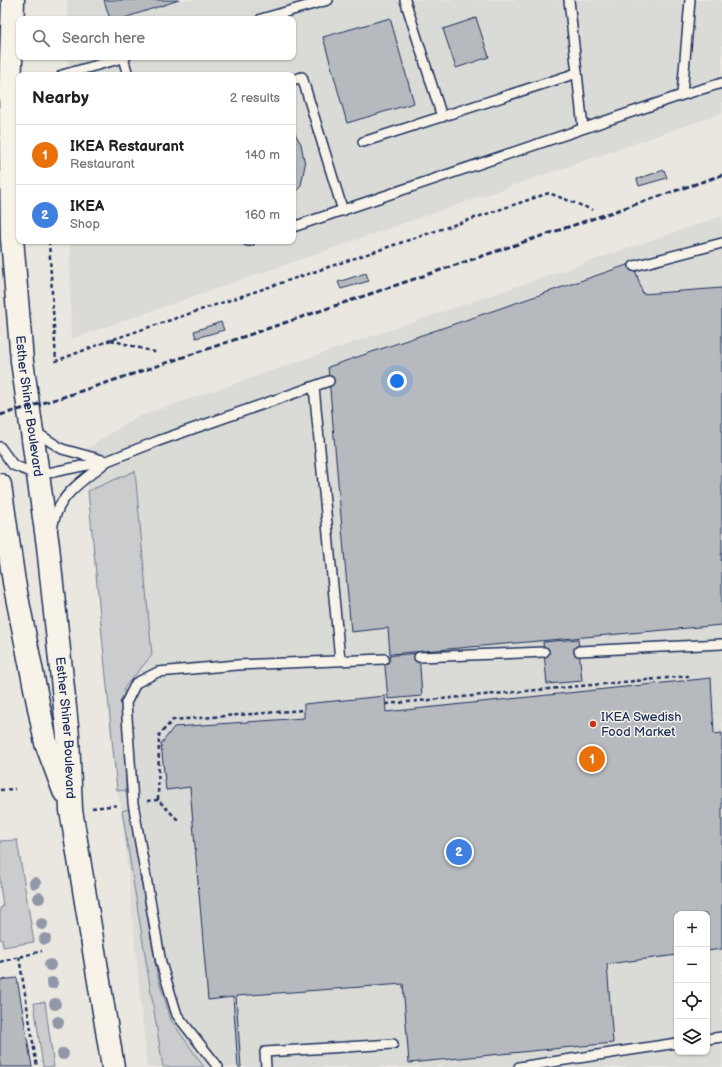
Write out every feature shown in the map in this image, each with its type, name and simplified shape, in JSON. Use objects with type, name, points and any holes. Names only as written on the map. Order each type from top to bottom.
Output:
[{"type":"street","name":"Esther Shiner Boulevard","points":[[13,0],[14,88],[12,238],[22,361],[48,546],[68,736],[72,810],[113,1067]]},
{"type":"street","name":"Esther Shiner Boulevard","points":[[0,485],[14,582],[46,743],[72,810]]},
{"type":"lane","points":[[269,16],[305,3],[328,0]]},
{"type":"lane","points":[[405,0],[442,117]]},
{"type":"lane","points":[[569,0],[583,128]]},
{"type":"lane","points":[[682,95],[690,0]]},
{"type":"lane","points":[[73,72],[118,60]]},
{"type":"lane","points":[[125,60],[127,72]]},
{"type":"lane","points":[[364,142],[577,73]]},
{"type":"lane","points":[[296,79],[302,77],[343,211]]},
{"type":"lane","points":[[296,226],[583,128],[722,83]]},
{"type":"lane","points":[[634,266],[722,243]]},
{"type":"lane","points":[[0,446],[13,465],[38,475],[108,461],[158,441],[329,381]]},
{"type":"lane","points":[[314,387],[340,660]]},
{"type":"lane","points":[[31,430],[62,449],[108,461]]},
{"type":"lane","points":[[48,546],[56,513],[63,500],[73,489],[108,461]]},
{"type":"lane","points":[[579,651],[722,644]]},
{"type":"lane","points":[[419,657],[544,652]]},
{"type":"lane","points":[[218,1067],[177,1015],[161,963],[133,803],[126,703],[136,684],[158,672],[237,665],[384,659]]},
{"type":"lane","points":[[710,1039],[722,1037]]},
{"type":"lane","points":[[519,1067],[674,1043]]},
{"type":"lane","points":[[266,1067],[265,1052],[393,1044]]},
{"type":"path","points":[[49,244],[56,361],[111,340],[549,193],[593,210]]},
{"type":"path","points":[[111,340],[158,353]]},
{"type":"path","points":[[386,704],[689,676]]},
{"type":"path","points":[[158,800],[159,735],[173,720],[304,710]]},
{"type":"path","points":[[0,790],[15,789]]},
{"type":"path","points":[[0,962],[42,951]]},
{"type":"path","points":[[19,957],[37,1067]]},
{"type":"shaded area","points":[[67,0],[722,0],[722,113],[71,339],[70,244],[296,244],[296,72],[68,72],[68,60],[296,60],[296,16],[68,16]]},
{"type":"shaded area","points":[[722,216],[722,1067],[147,1067],[122,811],[117,790],[106,656],[83,451],[137,417]]},
{"type":"shaded area","points":[[135,471],[152,655],[124,688],[126,791],[117,790],[88,491]]},
{"type":"shaded area","points":[[129,809],[157,974],[171,1020],[204,1067],[163,1067],[122,811]]},
{"type":"shaded area","points":[[17,840],[34,942],[3,947],[2,939],[0,939],[0,908],[3,907],[0,884],[0,841]]},
{"type":"shaded area","points":[[45,1002],[54,1067],[43,1067],[34,1003]]},
{"type":"building","points":[[104,0],[179,0],[130,16],[109,16]]},
{"type":"building","points":[[390,18],[414,103],[347,123],[323,37]]},
{"type":"building","points":[[476,18],[489,57],[456,68],[443,29]]},
{"type":"building","points":[[296,135],[301,144],[305,165],[301,185],[296,193]]},
{"type":"building","points":[[664,170],[667,178],[639,186],[637,179]]},
{"type":"building","points":[[633,263],[643,294],[722,288],[722,625],[390,654],[388,628],[351,632],[328,367]]},
{"type":"building","points":[[366,273],[369,281],[341,289],[338,282]]},
{"type":"building","points":[[221,322],[224,330],[196,338],[194,331]]},
{"type":"building","points":[[578,639],[582,681],[547,684],[543,642]]},
{"type":"building","points":[[419,653],[422,696],[388,699],[384,656]]},
{"type":"building","points":[[711,678],[714,734],[722,733],[722,949],[710,951],[710,911],[674,911],[674,955],[607,964],[613,1043],[409,1063],[403,984],[236,996],[241,1067],[238,1067],[233,997],[208,1000],[190,787],[166,790],[161,744],[174,727],[304,718],[304,704],[385,696],[386,712]]},
{"type":"building","points":[[17,978],[32,1067],[0,1067],[0,980]]},
{"type":"railway","points":[[0,415],[60,398],[145,370],[722,175]]},
{"type":"place","name":"IKEA Swedish Food Market","points":[[593,724]]},
{"type":"place","name":"IKEA Restaurant","points":[[592,759]]},
{"type":"place","name":"IKEA","points":[[459,852]]}]
